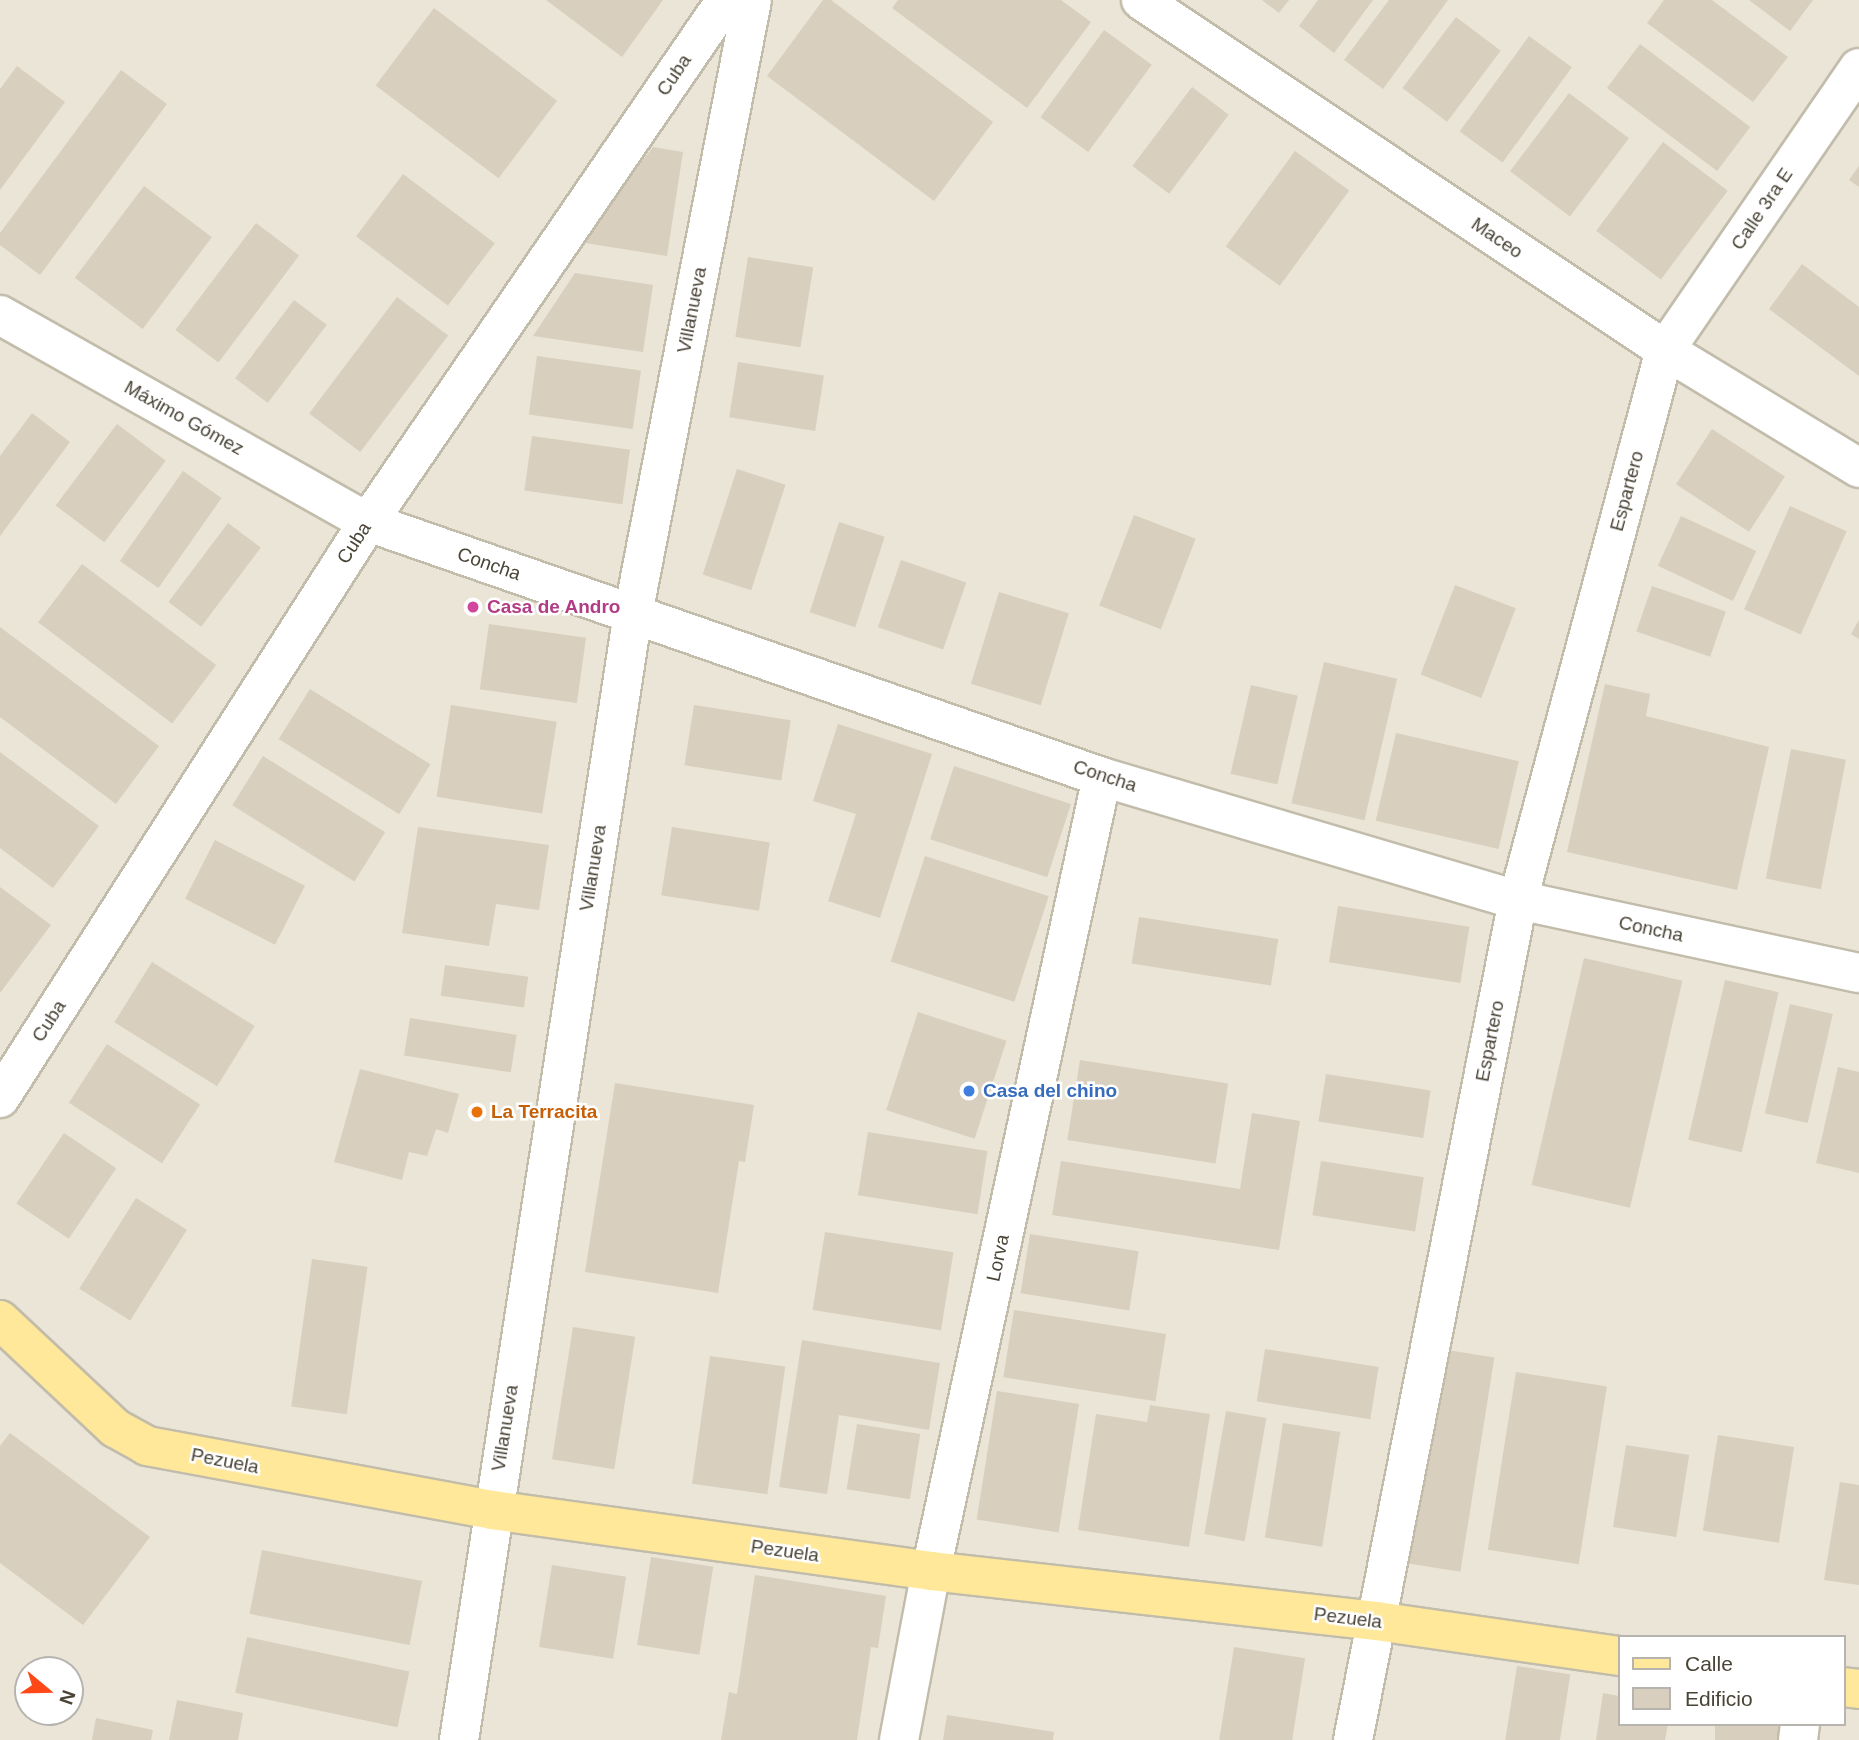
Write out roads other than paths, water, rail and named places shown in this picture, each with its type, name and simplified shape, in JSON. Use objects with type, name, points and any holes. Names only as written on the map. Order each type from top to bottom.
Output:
[{"type":"main road","name":"Pezuela","points":[[0,1320],[115,1428],[147,1446],[492,1510],[931,1571],[1376,1621],[1618,1656]]},
{"type":"street","name":"Cuba","points":[[0,1098],[368,522],[726,0]]},
{"type":"street","name":"Villanueva","points":[[459,1740],[492,1510],[633,614],[752,0]]},
{"type":"street","name":"Maceo","points":[[1140,0],[1665,350],[1859,468]]},
{"type":"street","name":"Calle 3ra E","points":[[1665,350],[1859,68]]},
{"type":"street","name":"Máximo Gómez","points":[[0,315],[368,522]]},
{"type":"street","name":"Espartero","points":[[1353,1740],[1518,900],[1665,350]]},
{"type":"street","name":"Concha","points":[[368,522],[1102,776],[1518,900],[1859,973]]},
{"type":"street","name":"Lorva","points":[[899,1740],[931,1571],[1102,776]]},
{"type":"place","name":"Casa de Andro","points":[[473,607]]},
{"type":"place","name":"Casa del chino","points":[[969,1091]]},
{"type":"place","name":"La Terracita","points":[[477,1112]]}]
